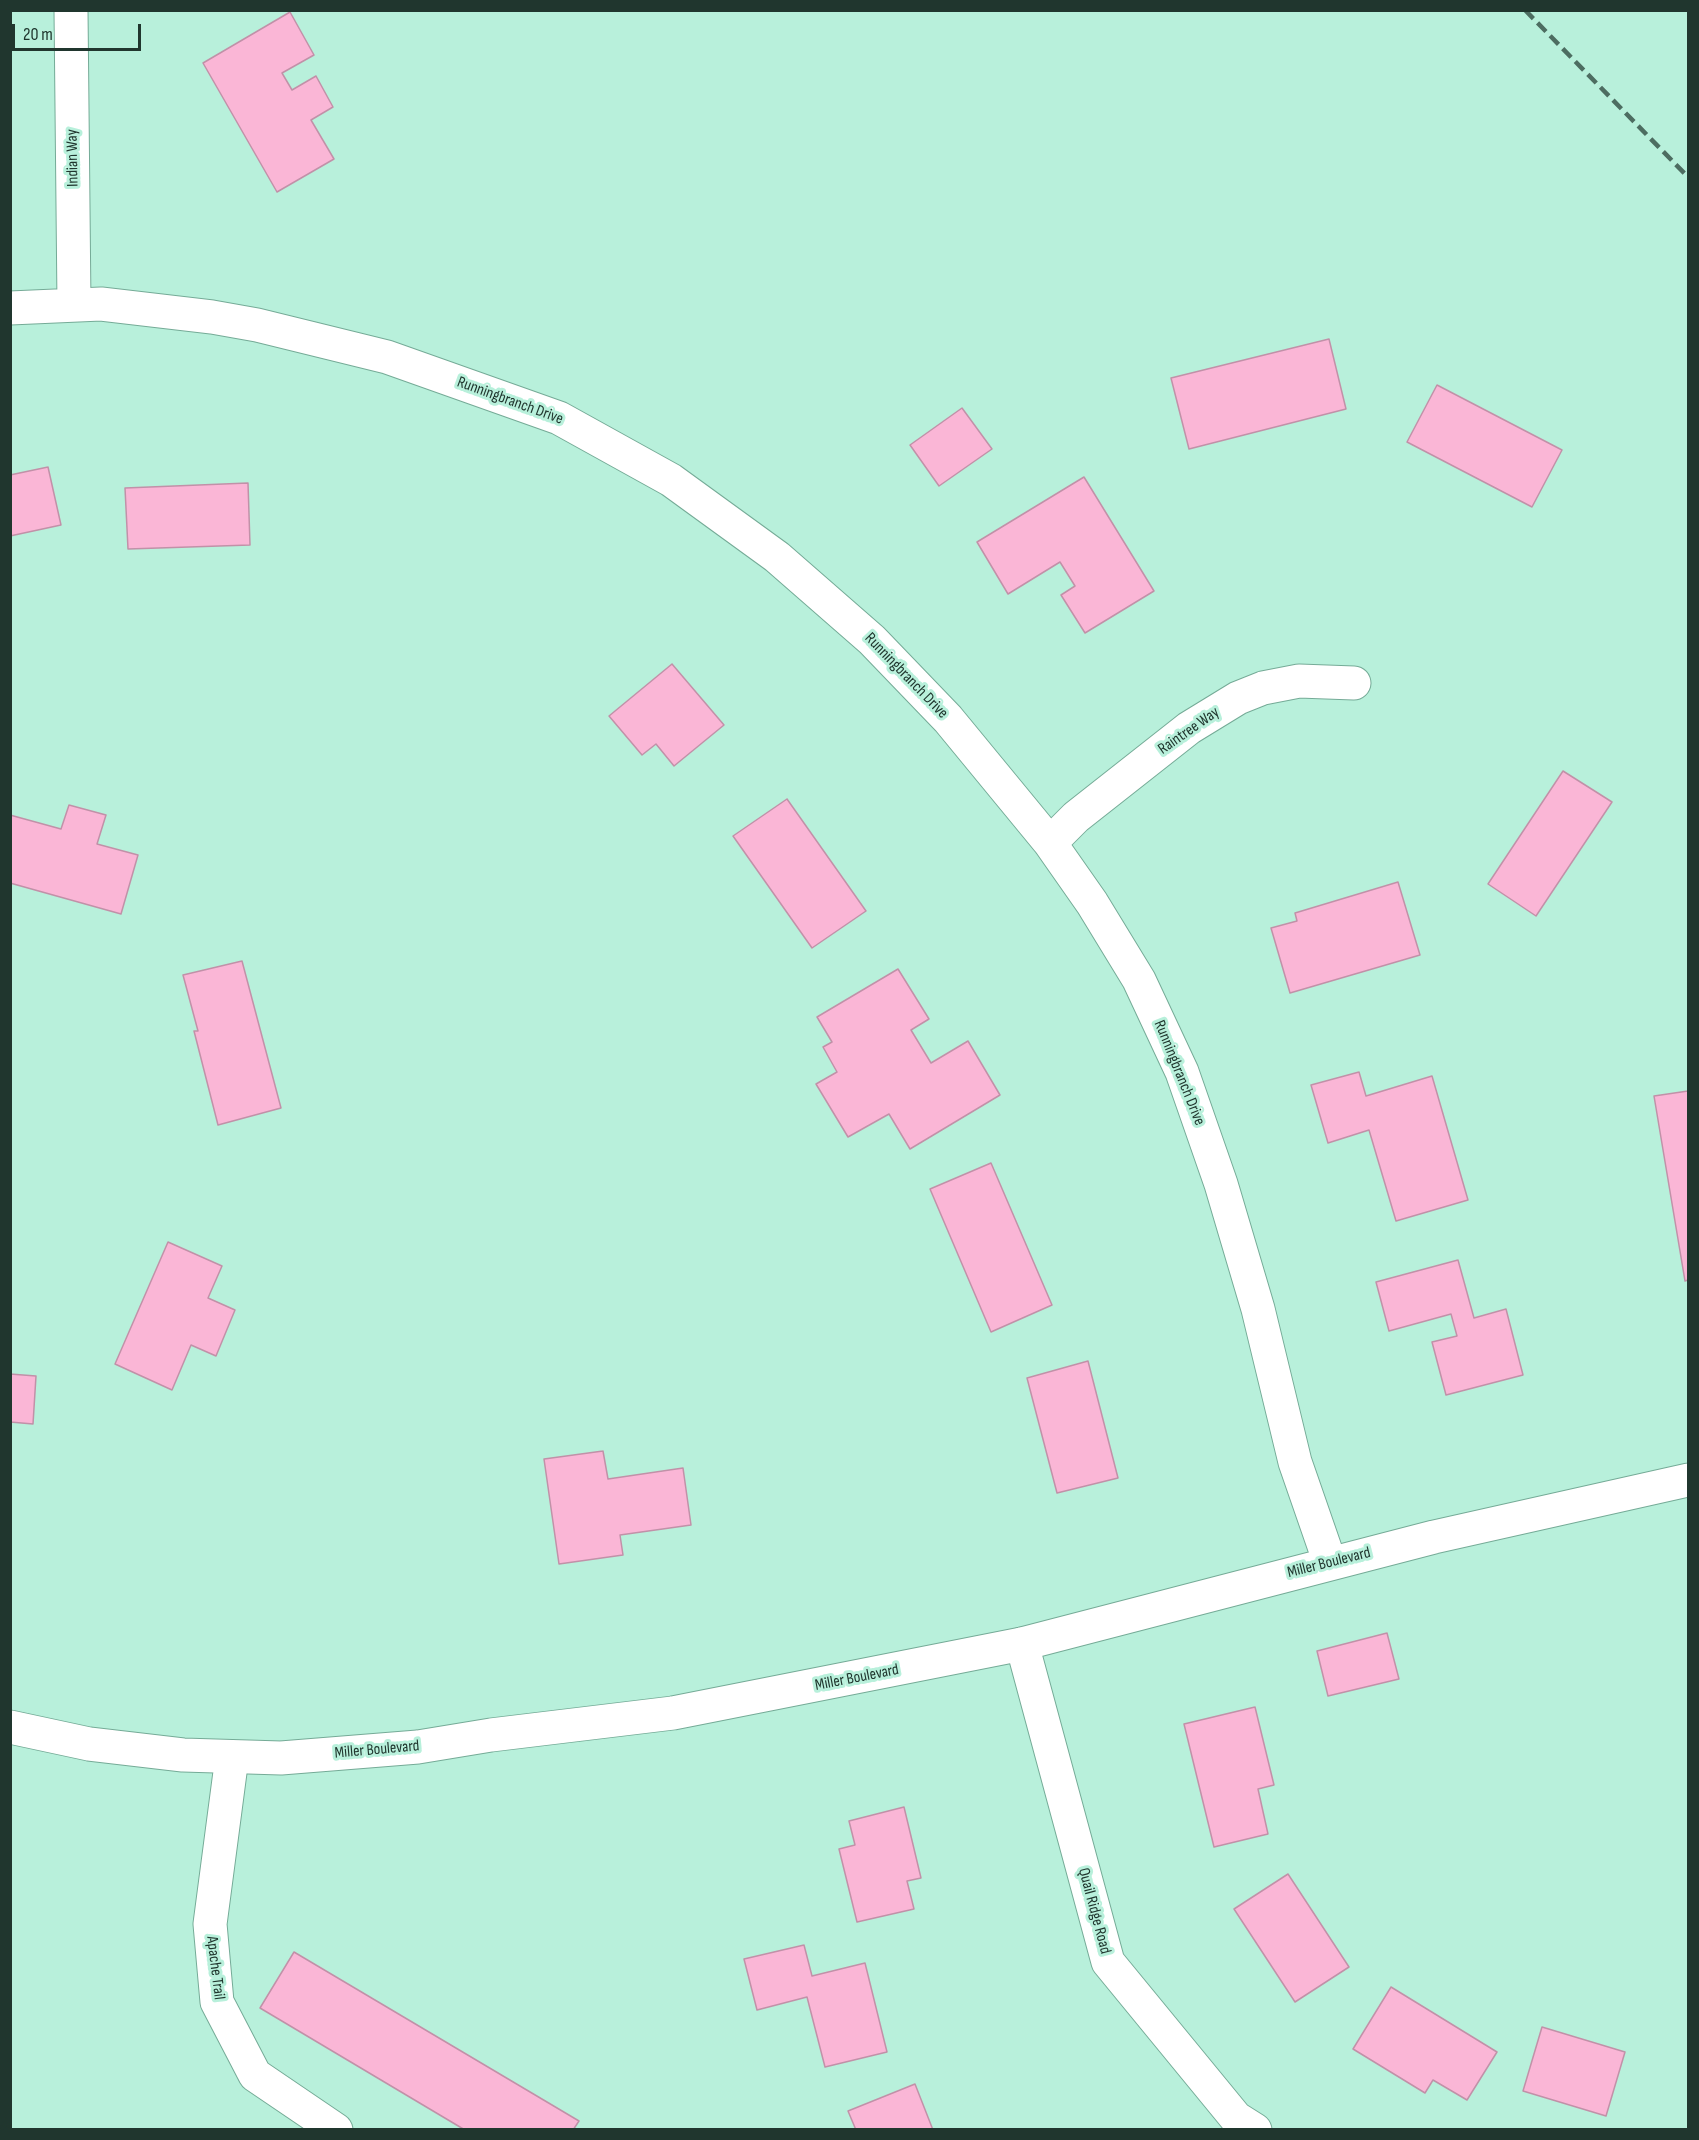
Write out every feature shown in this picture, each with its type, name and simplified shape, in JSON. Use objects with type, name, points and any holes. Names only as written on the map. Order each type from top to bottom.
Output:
[{"type":"street","name":"Indian Way","points":[[71,10],[74,305]]},
{"type":"street","name":"Runningbranch Drive","points":[[10,308],[101,304],[212,317],[329,341],[387,357],[560,418],[671,480],[777,556],[872,640],[948,719],[1050,843],[1124,954],[1182,1072],[1221,1184],[1258,1309],[1295,1462],[1330,1563]]},
{"type":"street","name":"Raintree Way","points":[[1050,843],[1076,817],[1189,728],[1238,698],[1263,688],[1299,681],[1354,683]]},
{"type":"street","name":"Miller Boulevard","points":[[10,1727],[89,1744],[183,1755],[281,1758],[418,1747],[491,1735],[673,1713],[1022,1644],[1434,1537],[1689,1480]]},
{"type":"street","name":"Quail Ridge Road","points":[[1022,1644],[1108,1962],[1236,2118],[1256,2130]]},
{"type":"street","name":"Apache Trail","points":[[232,1757],[210,1924],[217,2002],[255,2076],[336,2130]]},
{"type":"building","points":[[290,12],[314,55],[282,73],[292,90],[316,76],[333,107],[311,120],[334,159],[277,192],[203,63]]},
{"type":"building","points":[[1329,339],[1346,409],[1189,449],[1171,378]]},
{"type":"building","points":[[1437,385],[1562,450],[1532,507],[1407,442]]},
{"type":"building","points":[[962,408],[992,449],[939,486],[910,445]]},
{"type":"building","points":[[48,467],[61,525],[10,536],[10,475]]},
{"type":"building","points":[[1084,477],[1154,591],[1085,633],[1061,595],[1075,586],[1060,562],[1008,594],[977,542]]},
{"type":"building","points":[[248,483],[250,545],[128,549],[125,488]]},
{"type":"building","points":[[672,664],[724,725],[674,766],[656,744],[642,755],[609,716]]},
{"type":"building","points":[[1563,771],[1612,802],[1536,916],[1488,884]]},
{"type":"building","points":[[787,799],[866,911],[812,948],[733,836]]},
{"type":"building","points":[[69,805],[106,815],[97,844],[138,855],[121,914],[10,883],[10,815],[61,829]]},
{"type":"building","points":[[1398,882],[1420,955],[1290,993],[1271,928],[1297,921],[1295,913]]},
{"type":"building","points":[[242,961],[281,1108],[218,1125],[194,1031],[198,1031],[183,975]]},
{"type":"building","points":[[898,969],[929,1019],[911,1030],[931,1063],[968,1041],[1000,1095],[910,1149],[889,1114],[848,1137],[816,1084],[837,1072],[823,1047],[832,1042],[817,1017]]},
{"type":"building","points":[[1359,1072],[1366,1096],[1432,1076],[1468,1200],[1396,1221],[1369,1130],[1328,1143],[1311,1085]]},
{"type":"building","points":[[1688,1091],[1688,1280],[1685,1281],[1654,1096]]},
{"type":"building","points":[[991,1163],[1052,1305],[991,1332],[930,1189]]},
{"type":"building","points":[[168,1242],[222,1266],[208,1298],[235,1310],[216,1356],[191,1345],[172,1390],[115,1364]]},
{"type":"building","points":[[1458,1260],[1474,1318],[1506,1309],[1523,1375],[1446,1395],[1432,1342],[1457,1336],[1451,1314],[1389,1331],[1376,1282]]},
{"type":"building","points":[[1088,1361],[1118,1478],[1057,1493],[1027,1378]]},
{"type":"building","points":[[10,1374],[36,1376],[33,1424],[10,1422]]},
{"type":"building","points":[[603,1451],[608,1479],[683,1468],[691,1525],[620,1535],[623,1555],[559,1564],[544,1459]]},
{"type":"building","points":[[1387,1633],[1399,1679],[1328,1696],[1317,1651]]},
{"type":"building","points":[[1255,1707],[1274,1785],[1258,1789],[1268,1834],[1214,1847],[1184,1724]]},
{"type":"building","points":[[904,1807],[921,1878],[907,1881],[914,1909],[857,1922],[839,1849],[855,1845],[849,1821]]},
{"type":"building","points":[[1288,1874],[1349,1967],[1295,2002],[1234,1909]]},
{"type":"building","points":[[804,1945],[812,1976],[865,1963],[887,2052],[825,2067],[807,1997],[757,2010],[744,1959]]},
{"type":"building","points":[[294,1952],[579,2121],[573,2130],[465,2130],[260,2008]]},
{"type":"building","points":[[1391,1987],[1497,2052],[1467,2100],[1433,2080],[1425,2093],[1353,2049]]},
{"type":"building","points":[[1542,2027],[1625,2052],[1606,2116],[1523,2091]]},
{"type":"building","points":[[915,2084],[933,2130],[856,2130],[848,2111]]},
{"type":"railway","points":[[1525,10],[1688,177]]}]
